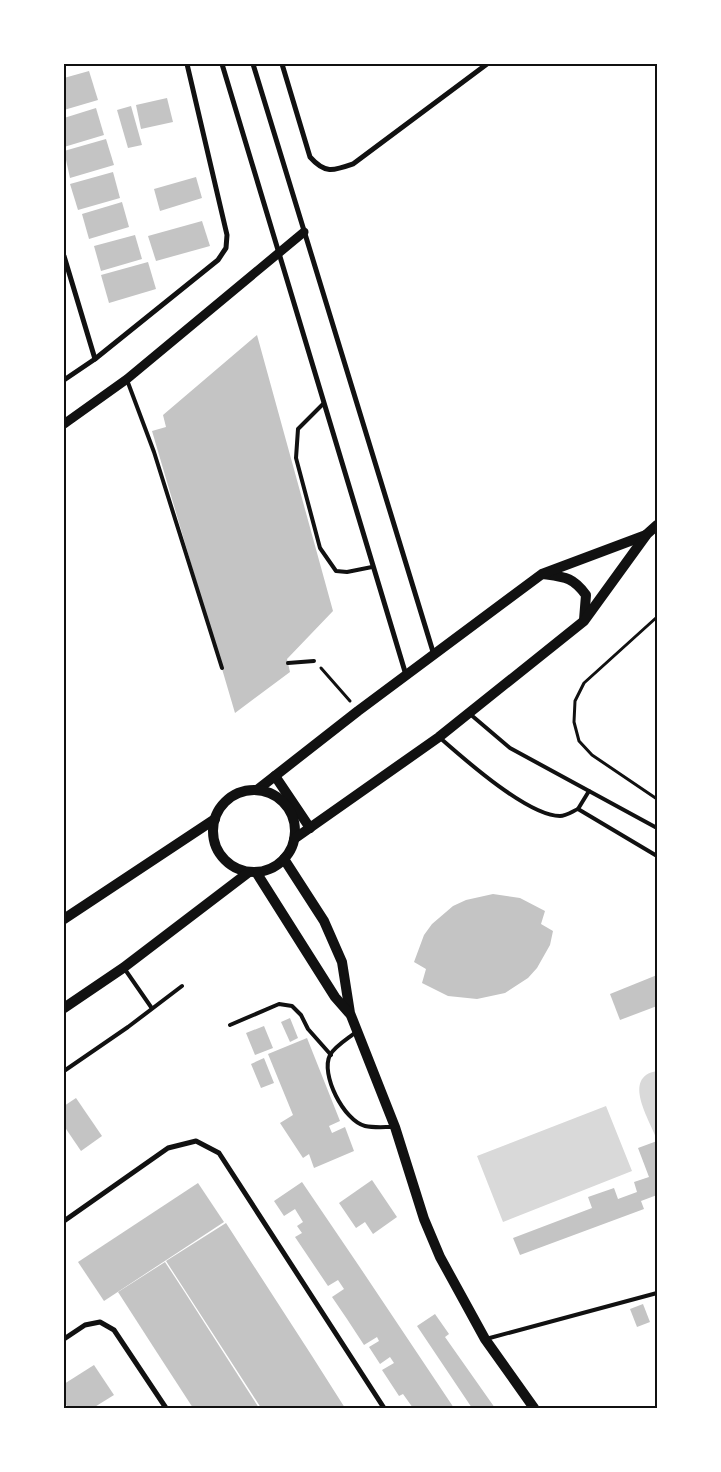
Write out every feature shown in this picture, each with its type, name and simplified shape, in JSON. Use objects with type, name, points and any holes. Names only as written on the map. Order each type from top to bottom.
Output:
[{"type":"main road","points":[[294,839],[439,737],[584,621],[647,534],[657,526]]},
{"type":"main road","points":[[350,1013],[321,974],[252,872],[228,862],[220,853],[215,842],[215,819],[220,809],[236,795],[257,790],[358,711],[542,574],[647,534]]},
{"type":"main road","points":[[542,574],[565,577],[577,582],[586,596],[584,621]]},
{"type":"main road","points":[[275,776],[310,828]]},
{"type":"main road","points":[[64,1008],[124,968],[252,872],[266,870],[284,859],[294,839],[295,826],[290,812],[282,801],[270,794],[257,790]]},
{"type":"main road","points":[[64,919],[215,819]]},
{"type":"main road","points":[[284,859],[324,921],[342,962],[350,1013],[395,1127],[424,1219],[440,1257],[485,1339],[534,1408]]},
{"type":"street","points":[[64,380],[95,359],[218,260],[226,248],[227,235],[187,64]]},
{"type":"street","points":[[222,64],[406,675]]},
{"type":"street","points":[[253,64],[434,655]]},
{"type":"street","points":[[282,64],[310,157],[319,167],[334,170],[353,164],[487,64]]},
{"type":"street","points":[[64,424],[127,379],[304,232]]},
{"type":"street","points":[[64,256],[95,359]]},
{"type":"street","points":[[64,1220],[168,1148],[196,1140],[219,1153],[384,1408]]},
{"type":"street","points":[[64,1339],[86,1325],[100,1322],[114,1330],[166,1408]]},
{"type":"lane","points":[[127,379],[154,452],[222,668]]},
{"type":"lane","points":[[324,404],[298,429],[296,458],[320,548],[336,571],[347,572],[372,567]]},
{"type":"lane","points":[[288,663],[314,661]]},
{"type":"lane","points":[[468,712],[510,748],[657,828]]},
{"type":"lane","points":[[439,737],[484,777],[545,814],[562,816],[578,809],[589,791]]},
{"type":"lane","points":[[578,809],[657,856]]},
{"type":"lane","points":[[124,968],[151,1008]]},
{"type":"lane","points":[[64,1071],[128,1027],[182,986]]},
{"type":"lane","points":[[230,1024],[279,1004],[292,1006],[301,1015],[308,1029],[330,1055]]},
{"type":"lane","points":[[357,1031],[330,1055],[327,1069],[339,1102],[351,1117],[364,1126],[395,1127]]},
{"type":"lane","points":[[485,1339],[657,1293]]},
{"type":"path","points":[[657,617],[584,683],[575,701],[574,722],[579,741],[592,755],[657,799]]},
{"type":"path","points":[[314,661],[358,711]]},
{"type":"shaded area","points":[[657,1071],[657,1140],[644,1111],[639,1090],[641,1082],[646,1075]]},
{"type":"shaded area","points":[[606,1106],[632,1171],[503,1222],[477,1156]]},
{"type":"building","points":[[89,71],[98,100],[64,110],[64,78]]},
{"type":"building","points":[[167,98],[173,122],[141,129],[136,105]]},
{"type":"building","points":[[131,106],[142,145],[128,148],[117,110]]},
{"type":"building","points":[[96,108],[104,135],[64,147],[64,118]]},
{"type":"building","points":[[106,139],[114,165],[70,178],[64,151]]},
{"type":"building","points":[[113,172],[120,198],[78,210],[70,184]]},
{"type":"building","points":[[196,177],[202,198],[160,211],[154,189]]},
{"type":"building","points":[[122,202],[129,227],[89,239],[82,214]]},
{"type":"building","points":[[202,221],[210,246],[156,261],[148,236]]},
{"type":"building","points":[[135,235],[142,259],[101,271],[94,246]]},
{"type":"building","points":[[148,262],[156,289],[109,303],[101,275]]},
{"type":"building","points":[[257,335],[333,611],[287,659],[290,672],[235,713],[152,431],[166,427],[163,415]]},
{"type":"building","points":[[493,894],[520,898],[545,911],[541,924],[553,931],[550,945],[537,968],[528,978],[505,993],[477,999],[448,996],[422,983],[426,969],[414,962],[424,935],[432,924],[453,906],[466,900]]},
{"type":"building","points":[[657,975],[657,1006],[620,1020],[610,994]]},
{"type":"building","points":[[290,1018],[298,1038],[290,1042],[281,1022]]},
{"type":"building","points":[[264,1026],[273,1048],[255,1055],[246,1033]]},
{"type":"building","points":[[307,1038],[340,1121],[329,1126],[332,1133],[345,1127],[354,1151],[314,1168],[309,1154],[303,1158],[280,1123],[293,1115],[268,1054]]},
{"type":"building","points":[[264,1058],[274,1083],[261,1088],[251,1064]]},
{"type":"building","points":[[76,1098],[102,1136],[81,1151],[64,1126],[64,1106]]},
{"type":"building","points":[[657,1141],[657,1195],[641,1201],[644,1209],[520,1255],[513,1238],[592,1208],[588,1197],[614,1188],[618,1199],[637,1192],[634,1182],[649,1177],[638,1148]]},
{"type":"building","points":[[372,1180],[397,1217],[373,1234],[365,1222],[356,1228],[339,1203]]},
{"type":"building","points":[[302,1182],[454,1408],[413,1408],[403,1394],[399,1396],[382,1370],[394,1363],[390,1357],[380,1364],[369,1347],[379,1341],[377,1337],[364,1345],[332,1297],[344,1289],[338,1280],[328,1286],[295,1237],[302,1233],[297,1226],[303,1222],[295,1209],[284,1216],[274,1201]]},
{"type":"building","points":[[198,1183],[224,1222],[104,1301],[78,1262]]},
{"type":"building","points":[[226,1223],[345,1408],[261,1408],[166,1261]]},
{"type":"building","points":[[165,1262],[259,1408],[193,1408],[118,1292]]},
{"type":"building","points":[[643,1304],[650,1322],[637,1327],[630,1309]]},
{"type":"building","points":[[435,1314],[449,1334],[445,1337],[495,1408],[472,1408],[417,1326]]},
{"type":"building","points":[[94,1365],[114,1395],[93,1408],[68,1408],[64,1401],[64,1384]]}]
